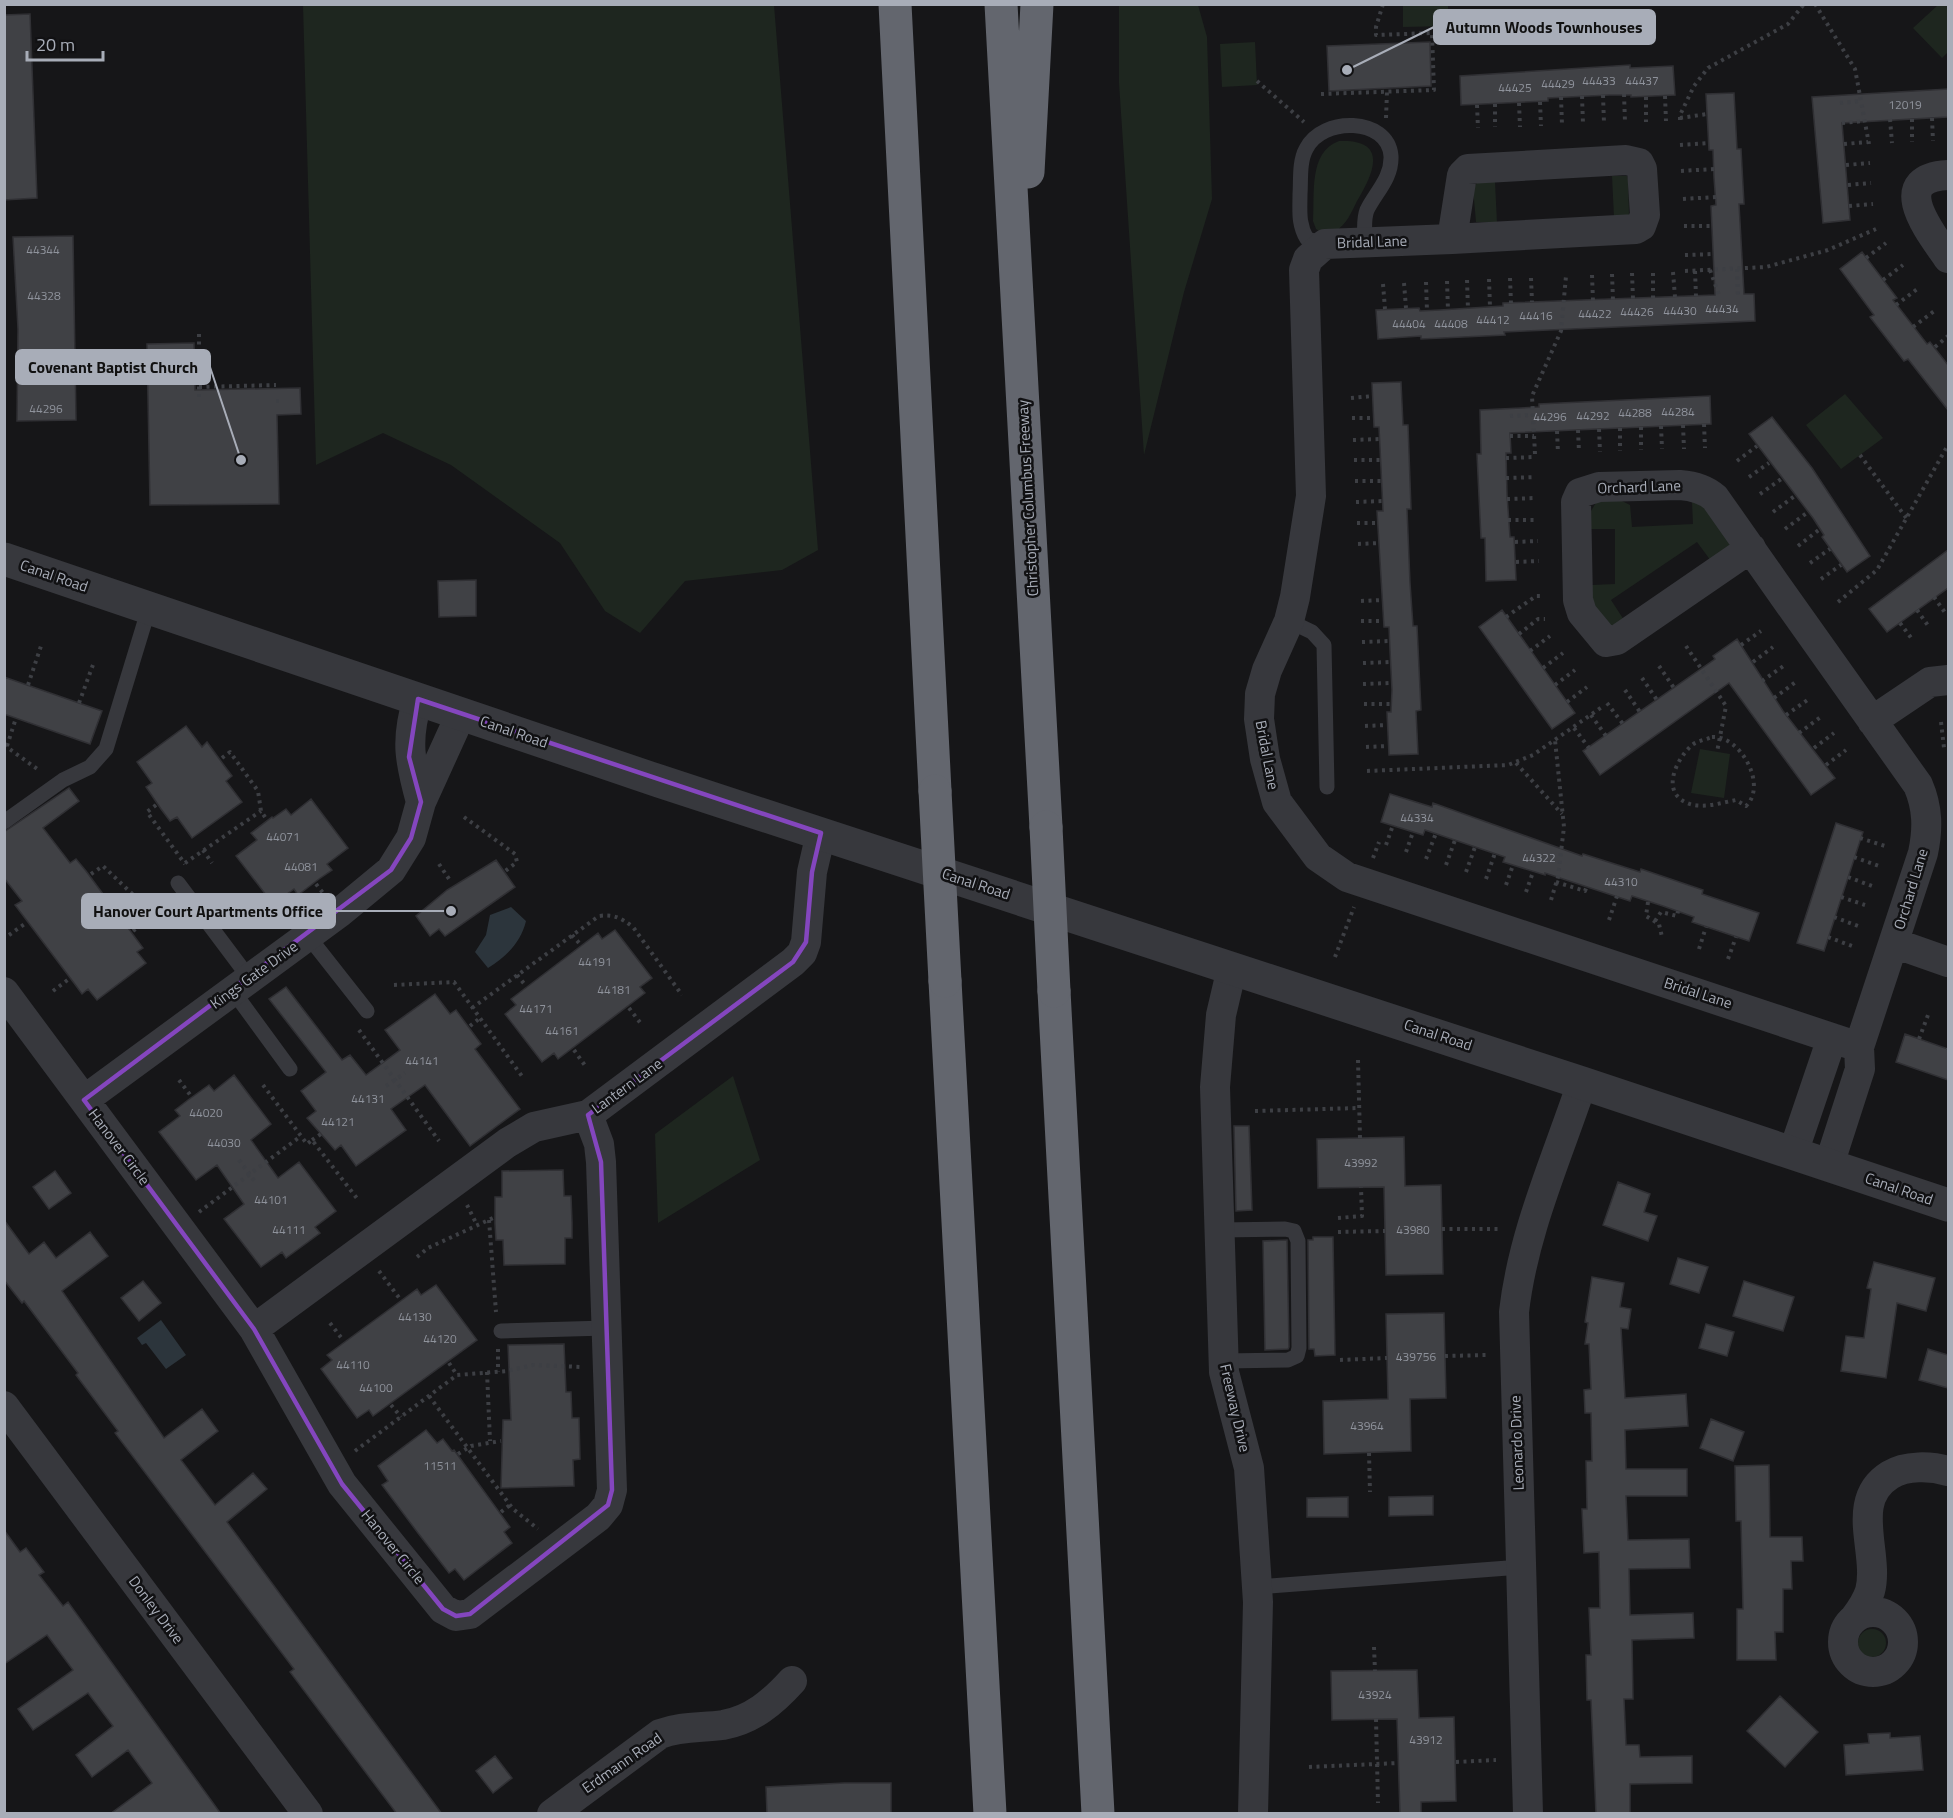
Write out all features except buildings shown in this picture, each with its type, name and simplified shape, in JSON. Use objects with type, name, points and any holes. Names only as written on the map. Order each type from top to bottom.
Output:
[{"type":"highway","points":[[884,4],[909,252]]},
{"type":"highway","points":[[895,4],[990,1814]]},
{"type":"highway","name":"Christopher Columbus Freeway","points":[[1001,4],[1098,1814]]},
{"type":"highway","points":[[1019,342],[1037,4]]},
{"type":"street","name":"Bridal Lane","points":[[1452,239],[1462,175],[1468,168],[1626,160],[1639,164],[1642,169],[1644,215],[1641,226],[1636,229],[1452,239],[1325,244],[1315,250],[1304,270],[1311,496],[1289,621],[1266,670],[1260,694],[1259,719],[1265,759],[1276,802],[1305,842],[1331,867],[1347,877],[1846,1042]]},
{"type":"street","points":[[1948,174],[1930,178],[1921,184],[1917,195],[1922,222],[1948,258]]},
{"type":"street","name":"Orchard Lane","points":[[1751,548],[1617,640],[1606,642],[1582,613],[1578,600],[1576,502],[1580,493],[1599,487],[1692,486],[1704,490],[1715,498],[1751,548],[1872,721],[1918,785],[1924,800],[1927,817],[1921,861],[1894,943],[1846,1042],[1860,1069],[1828,1165]]},
{"type":"street","name":"Canal Road","points":[[4,559],[462,714],[1948,1205]]},
{"type":"street","points":[[1872,721],[1942,676]]},
{"type":"street","points":[[418,699],[411,720],[409,757],[421,802]]},
{"type":"street","name":"Kings Gate Drive","points":[[84,1100],[308,936],[391,870],[411,838],[421,802],[462,714]]},
{"type":"street","name":"Lantern Lane","points":[[254,1329],[507,1143],[534,1127],[588,1115],[793,962],[802,953],[806,942],[812,872],[821,833]]},
{"type":"street","points":[[1894,943],[1948,962]]},
{"type":"street","name":"Freeway Drive","points":[[1232,968],[1221,1015],[1215,1087],[1224,1361],[1229,1396],[1249,1468],[1257,1587],[1253,1814]]},
{"type":"street","name":"Hanover Circle","points":[[4,992],[254,1329],[342,1484],[443,1609],[456,1616],[464,1616],[598,1517],[608,1505],[612,1490],[601,1162],[599,1144],[588,1115]]},
{"type":"street","points":[[1793,1153],[1846,1042]]},
{"type":"street","name":"Leonardo Drive","points":[[1528,1814],[1514,1312],[1518,1276],[1529,1232],[1582,1083]]},
{"type":"street","name":"Donley Drive","points":[[4,1406],[308,1814]]},
{"type":"street","points":[[1870,1590],[1901,1632],[1902,1650],[1891,1666],[1871,1672],[1853,1664],[1846,1656],[1844,1635],[1870,1590],[1868,1510],[1874,1488],[1895,1471],[1924,1468],[1948,1471]]},
{"type":"street","points":[[1854,1619],[1871,1612],[1889,1617]]},
{"type":"street","name":"Erdmann Road","points":[[552,1814],[660,1734],[675,1728],[723,1725],[755,1714],[777,1698],[792,1681]]},
{"type":"lane","points":[[1304,270],[1300,222],[1301,168],[1305,150],[1316,134],[1329,127],[1353,124],[1373,132],[1386,142],[1391,154],[1386,179],[1365,216],[1365,242]]},
{"type":"lane","points":[[1300,222],[1307,239],[1325,244]]},
{"type":"lane","points":[[4,822],[63,780],[90,767],[106,749],[149,608]]},
{"type":"lane","points":[[1289,621],[1312,632],[1324,645],[1328,787]]},
{"type":"lane","points":[[177,883],[290,1069]]},
{"type":"lane","points":[[308,936],[367,1011]]},
{"type":"lane","points":[[1220,1230],[1285,1228],[1294,1232],[1298,1241],[1299,1348],[1296,1356],[1288,1360],[1224,1361]]},
{"type":"lane","points":[[498,1329],[606,1328]]},
{"type":"lane","points":[[1257,1587],[1470,1569],[1521,1567]]},
{"type":"path","points":[[1321,94],[1434,90],[1432,33],[1376,35],[1383,4]]},
{"type":"path","points":[[1707,114],[1680,119],[1694,86],[1708,68],[1781,29],[1795,17],[1804,4]]},
{"type":"path","points":[[1815,4],[1855,69],[1868,143],[1844,144]]},
{"type":"path","points":[[1426,27],[1426,34]]},
{"type":"path","points":[[1257,81],[1304,123]]},
{"type":"path","points":[[1386,118],[1387,92]]},
{"type":"path","points":[[1347,93],[1347,101]]},
{"type":"path","points":[[1624,94],[1625,122]]},
{"type":"path","points":[[1603,95],[1604,123]]},
{"type":"path","points":[[1582,96],[1583,124]]},
{"type":"path","points":[[1665,96],[1666,121]]},
{"type":"path","points":[[1561,97],[1562,125]]},
{"type":"path","points":[[1646,97],[1646,122]]},
{"type":"path","points":[[1840,102],[1861,101]]},
{"type":"path","points":[[1519,102],[1520,127]]},
{"type":"path","points":[[1540,102],[1541,126]]},
{"type":"path","points":[[1495,104],[1495,128]]},
{"type":"path","points":[[1477,105],[1478,128]]},
{"type":"path","points":[[1932,118],[1933,141]]},
{"type":"path","points":[[1890,119],[1892,143]]},
{"type":"path","points":[[1912,119],[1912,142]]},
{"type":"path","points":[[1842,123],[1864,121]]},
{"type":"path","points":[[1680,145],[1708,143]]},
{"type":"path","points":[[1846,165],[1870,164]]},
{"type":"path","points":[[1681,171],[1714,169]]},
{"type":"path","points":[[1848,185],[1871,183]]},
{"type":"path","points":[[1683,199],[1716,197]]},
{"type":"path","points":[[1849,206],[1873,204]]},
{"type":"path","points":[[1684,226],[1712,226]]},
{"type":"path","points":[[1685,271],[1766,267],[1798,260],[1854,241],[1876,229]]},
{"type":"path","points":[[1866,258],[1886,243]]},
{"type":"path","points":[[1684,255],[1714,254]]},
{"type":"path","points":[[1883,280],[1903,264]]},
{"type":"path","points":[[1737,269],[1738,295]]},
{"type":"path","points":[[1710,270],[1719,295]]},
{"type":"path","points":[[1695,271],[1696,296]]},
{"type":"path","points":[[1673,272],[1674,297]]},
{"type":"path","points":[[1632,273],[1633,299]]},
{"type":"path","points":[[1653,273],[1653,298]]},
{"type":"path","points":[[1612,274],[1613,300]]},
{"type":"path","points":[[1592,275],[1593,301]]},
{"type":"path","points":[[1506,458],[1535,455],[1532,396],[1561,331],[1566,276]]},
{"type":"path","points":[[1531,278],[1532,302]]},
{"type":"path","points":[[1489,279],[1490,307]]},
{"type":"path","points":[[1510,279],[1511,303]]},
{"type":"path","points":[[1467,280],[1468,309]]},
{"type":"path","points":[[1447,281],[1448,310]]},
{"type":"path","points":[[1426,282],[1427,311]]},
{"type":"path","points":[[1404,283],[1406,308]]},
{"type":"path","points":[[1383,284],[1385,309]]},
{"type":"path","points":[[1896,305],[1920,286]]},
{"type":"path","points":[[1913,327],[1937,309]]},
{"type":"path","points":[[199,334],[199,400]]},
{"type":"path","points":[[1935,347],[1948,336]]},
{"type":"path","points":[[199,387],[276,385]]},
{"type":"path","points":[[1352,398],[1373,396]]},
{"type":"path","points":[[1510,416],[1533,415]]},
{"type":"path","points":[[1352,418],[1373,418]]},
{"type":"path","points":[[1704,424],[1704,448]]},
{"type":"path","points":[[1683,425],[1684,449]]},
{"type":"path","points":[[1661,426],[1662,449]]},
{"type":"path","points":[[1641,427],[1641,450]]},
{"type":"path","points":[[1620,428],[1620,451]]},
{"type":"path","points":[[1599,429],[1600,452]]},
{"type":"path","points":[[1578,430],[1579,452]]},
{"type":"path","points":[[1557,431],[1558,453]]},
{"type":"path","points":[[1510,436],[1534,436]]},
{"type":"path","points":[[1353,440],[1380,439]]},
{"type":"path","points":[[1838,602],[1877,570],[1948,445]]},
{"type":"path","points":[[1737,461],[1757,446]]},
{"type":"path","points":[[1860,455],[1907,519]]},
{"type":"path","points":[[1354,460],[1381,459]]},
{"type":"path","points":[[1749,477],[1769,463]]},
{"type":"path","points":[[1506,478],[1536,477]]},
{"type":"path","points":[[1760,494],[1784,477]]},
{"type":"path","points":[[1355,481],[1382,481]]},
{"type":"path","points":[[1773,512],[1796,495]]},
{"type":"path","points":[[1507,499],[1536,498]]},
{"type":"path","points":[[1356,502],[1382,501]]},
{"type":"path","points":[[1785,529],[1808,512]]},
{"type":"path","points":[[1508,520],[1537,520]]},
{"type":"path","points":[[1357,523],[1378,523]]},
{"type":"path","points":[[1798,546],[1820,529]]},
{"type":"path","points":[[1515,542],[1538,541]]},
{"type":"path","points":[[1358,544],[1379,543]]},
{"type":"path","points":[[1810,563],[1830,549]]},
{"type":"path","points":[[1515,562],[1539,561]]},
{"type":"path","points":[[1821,579],[1841,565]]},
{"type":"path","points":[[1506,617],[1536,596],[1540,596]]},
{"type":"path","points":[[1934,597],[1946,614]]},
{"type":"path","points":[[1360,601],[1382,600]]},
{"type":"path","points":[[1917,610],[1929,627]]},
{"type":"path","points":[[1519,634],[1538,619],[1545,619]]},
{"type":"path","points":[[1361,621],[1383,621]]},
{"type":"path","points":[[1900,623],[1912,639]]},
{"type":"path","points":[[1741,645],[1761,631]]},
{"type":"path","points":[[1530,651],[1550,636]]},
{"type":"path","points":[[1362,642],[1390,641]]},
{"type":"path","points":[[28,685],[42,643]]},
{"type":"path","points":[[1686,646],[1724,700],[1726,714],[1717,752]]},
{"type":"path","points":[[1753,662],[1773,647]]},
{"type":"path","points":[[1543,668],[1563,653]]},
{"type":"path","points":[[79,703],[94,662]]},
{"type":"path","points":[[1363,663],[1390,662]]},
{"type":"path","points":[[1762,681],[1785,665]]},
{"type":"path","points":[[1659,666],[1674,687]]},
{"type":"path","points":[[1555,685],[1575,670]]},
{"type":"path","points":[[1642,678],[1657,700]]},
{"type":"path","points":[[1774,698],[1797,681]]},
{"type":"path","points":[[1363,684],[1392,683]]},
{"type":"path","points":[[1567,702],[1587,687]]},
{"type":"path","points":[[1625,690],[1640,712]]},
{"type":"path","points":[[1786,716],[1809,699]]},
{"type":"path","points":[[1607,703],[1623,724]]},
{"type":"path","points":[[1364,704],[1392,704]]},
{"type":"path","points":[[1367,771],[1500,767],[1516,763],[1556,740],[1602,707]]},
{"type":"path","points":[[1591,715],[1606,736]]},
{"type":"path","points":[[1798,733],[1822,716]]},
{"type":"path","points":[[16,718],[6,746],[40,771]]},
{"type":"path","points":[[1941,722],[1944,748]]},
{"type":"path","points":[[1365,726],[1387,725]]},
{"type":"path","points":[[1574,728],[1589,748]]},
{"type":"path","points":[[1814,748],[1834,733]]},
{"type":"path","points":[[1712,737],[1720,737],[1732,745],[1751,767],[1753,792],[1746,806],[1736,800],[1703,806],[1692,804],[1682,800],[1674,789],[1672,776],[1692,745],[1712,737]]},
{"type":"path","points":[[1551,900],[1564,827],[1556,740]]},
{"type":"path","points":[[1366,747],[1388,746]]},
{"type":"path","points":[[1826,765],[1846,750]]},
{"type":"path","points":[[222,758],[230,752],[258,791],[261,811],[267,820]]},
{"type":"path","points":[[1516,763],[1563,814]]},
{"type":"path","points":[[156,805],[147,812],[185,863],[261,811]]},
{"type":"path","points":[[464,817],[515,854],[517,862],[504,872]]},
{"type":"path","points":[[1386,845],[1393,825]]},
{"type":"path","points":[[1406,852],[1413,832]]},
{"type":"path","points":[[1426,859],[1436,833]]},
{"type":"path","points":[[1860,838],[1885,846]]},
{"type":"path","points":[[1446,865],[1455,840]]},
{"type":"path","points":[[1466,872],[1475,847]]},
{"type":"path","points":[[203,850],[213,863]]},
{"type":"path","points":[[1486,879],[1495,853]]},
{"type":"path","points":[[1854,857],[1878,866]]},
{"type":"path","points":[[439,864],[449,879]]},
{"type":"path","points":[[1506,885],[1513,865]]},
{"type":"path","points":[[91,874],[103,866],[149,910]]},
{"type":"path","points":[[1526,892],[1533,872]]},
{"type":"path","points":[[1848,878],[1872,886]]},
{"type":"path","points":[[1556,882],[1585,891],[1587,886]]},
{"type":"path","points":[[1609,920],[1617,896]]},
{"type":"path","points":[[1335,957],[1358,897]]},
{"type":"path","points":[[1841,897],[1865,905]]},
{"type":"path","points":[[1648,902],[1646,916],[1662,928],[1662,938]]},
{"type":"path","points":[[1655,921],[1661,912],[1677,916],[1678,911]]},
{"type":"path","points":[[133,931],[153,915]]},
{"type":"path","points":[[472,1008],[599,916],[611,915],[622,918],[640,937],[682,995]]},
{"type":"path","points":[[1834,917],[1858,926]]},
{"type":"path","points":[[9,935],[26,923]]},
{"type":"path","points":[[1699,949],[1706,927]]},
{"type":"path","points":[[572,935],[580,944]]},
{"type":"path","points":[[1728,960],[1736,937]]},
{"type":"path","points":[[1828,938],[1852,946]]},
{"type":"path","points":[[517,975],[525,986]]},
{"type":"path","points":[[53,991],[69,979]]},
{"type":"path","points":[[394,985],[454,982],[524,1079]]},
{"type":"path","points":[[629,1008],[642,1026]]},
{"type":"path","points":[[1919,1039],[1928,1015]]},
{"type":"path","points":[[470,1026],[480,1018]]},
{"type":"path","points":[[356,1024],[439,1141]]},
{"type":"path","points":[[574,1050],[586,1067]]},
{"type":"path","points":[[1358,1060],[1360,1138]]},
{"type":"path","points":[[386,1086],[405,1073]]},
{"type":"path","points":[[179,1080],[191,1096]]},
{"type":"path","points":[[263,1085],[308,1144],[321,1134]]},
{"type":"path","points":[[1255,1111],[1358,1108]]},
{"type":"path","points":[[191,1218],[301,1136]]},
{"type":"path","points":[[312,1140],[359,1201]]},
{"type":"path","points":[[239,1160],[256,1183]]},
{"type":"path","points":[[1338,1218],[1362,1216],[1361,1187]]},
{"type":"path","points":[[417,1257],[428,1248],[491,1219],[498,1329],[498,1372]]},
{"type":"path","points":[[1442,1229],[1500,1228]]},
{"type":"path","points":[[1338,1232],[1385,1231]]},
{"type":"path","points":[[379,1270],[400,1299]]},
{"type":"path","points":[[330,1323],[343,1340]]},
{"type":"path","points":[[1445,1356],[1486,1354]]},
{"type":"path","points":[[1340,1360],[1387,1358]]},
{"type":"path","points":[[449,1364],[457,1375]]},
{"type":"path","points":[[347,1457],[457,1375],[498,1372],[533,1365],[585,1367]]},
{"type":"path","points":[[487,1372],[490,1441]]},
{"type":"path","points":[[429,1396],[510,1505],[544,1534]]},
{"type":"path","points":[[391,1405],[400,1417]]},
{"type":"path","points":[[458,1454],[467,1448],[490,1441],[501,1441]]},
{"type":"path","points":[[1369,1453],[1370,1492]]},
{"type":"path","points":[[501,1512],[510,1505]]},
{"type":"path","points":[[1374,1647],[1375,1671]]},
{"type":"path","points":[[1376,1719],[1378,1803]]},
{"type":"path","points":[[1455,1762],[1496,1760]]},
{"type":"path","points":[[1309,1767],[1398,1763]]},
{"type":"highlighted area","points":[[418,699],[821,833],[812,872],[806,942],[793,962],[588,1115],[601,1162],[612,1490],[608,1505],[470,1614],[456,1616],[443,1609],[342,1484],[254,1329],[84,1100],[391,870],[411,838],[421,802],[409,757]]},
{"type":"shaded area","points":[[303,5],[774,5],[818,550],[782,570],[685,581],[640,633],[605,611],[560,543],[451,465],[383,433],[316,465]]},
{"type":"shaded area","points":[[1119,5],[1198,5],[1207,37],[1212,199],[1184,292],[1144,455],[1119,83]]},
{"type":"shaded area","points":[[1403,5],[1448,5],[1448,26],[1403,27]]},
{"type":"shaded area","points":[[1938,5],[1948,5],[1948,52],[1942,58],[1913,28]]},
{"type":"shaded area","points":[[1255,42],[1257,85],[1222,87],[1220,44]]},
{"type":"shaded area","points":[[1339,141],[1355,142],[1366,146],[1373,160],[1372,170],[1345,222],[1335,231],[1322,233],[1316,229],[1313,221],[1315,175],[1322,154]]},
{"type":"shaded area","points":[[1612,176],[1627,176],[1629,215],[1614,217]]},
{"type":"shaded area","points":[[1478,182],[1495,182],[1497,223],[1476,222],[1473,188]]},
{"type":"shaded area","points":[[1845,394],[1883,438],[1841,469],[1806,425]]},
{"type":"shaded area","points":[[1620,500],[1630,505],[1632,527],[1693,524],[1692,502],[1703,501],[1733,546],[1711,561],[1697,542],[1611,600],[1624,620],[1609,630],[1592,605],[1592,585],[1615,584],[1615,529],[1591,529],[1591,511],[1597,501]]},
{"type":"shaded area","points":[[1700,749],[1730,754],[1724,798],[1691,793]]},
{"type":"shaded area","points":[[511,907],[526,921],[524,929],[512,948],[488,968],[475,952],[486,935],[490,915]]},
{"type":"shaded area","points":[[733,1076],[760,1160],[658,1223],[655,1134]]},
{"type":"shaded area","points":[[161,1320],[186,1355],[166,1369],[146,1343],[142,1345],[137,1338]]},
{"type":"shaded area","points":[[1872,1629],[1882,1633],[1886,1643],[1882,1653],[1872,1657],[1862,1653],[1858,1643],[1862,1633]]},
{"type":"place","name":"Autumn Woods Townhouses","points":[[1347,70]]},
{"type":"place","name":"Covenant Baptist Church","points":[[241,460]]},
{"type":"place","name":"Hanover Court Apartments Office","points":[[451,911]]}]
